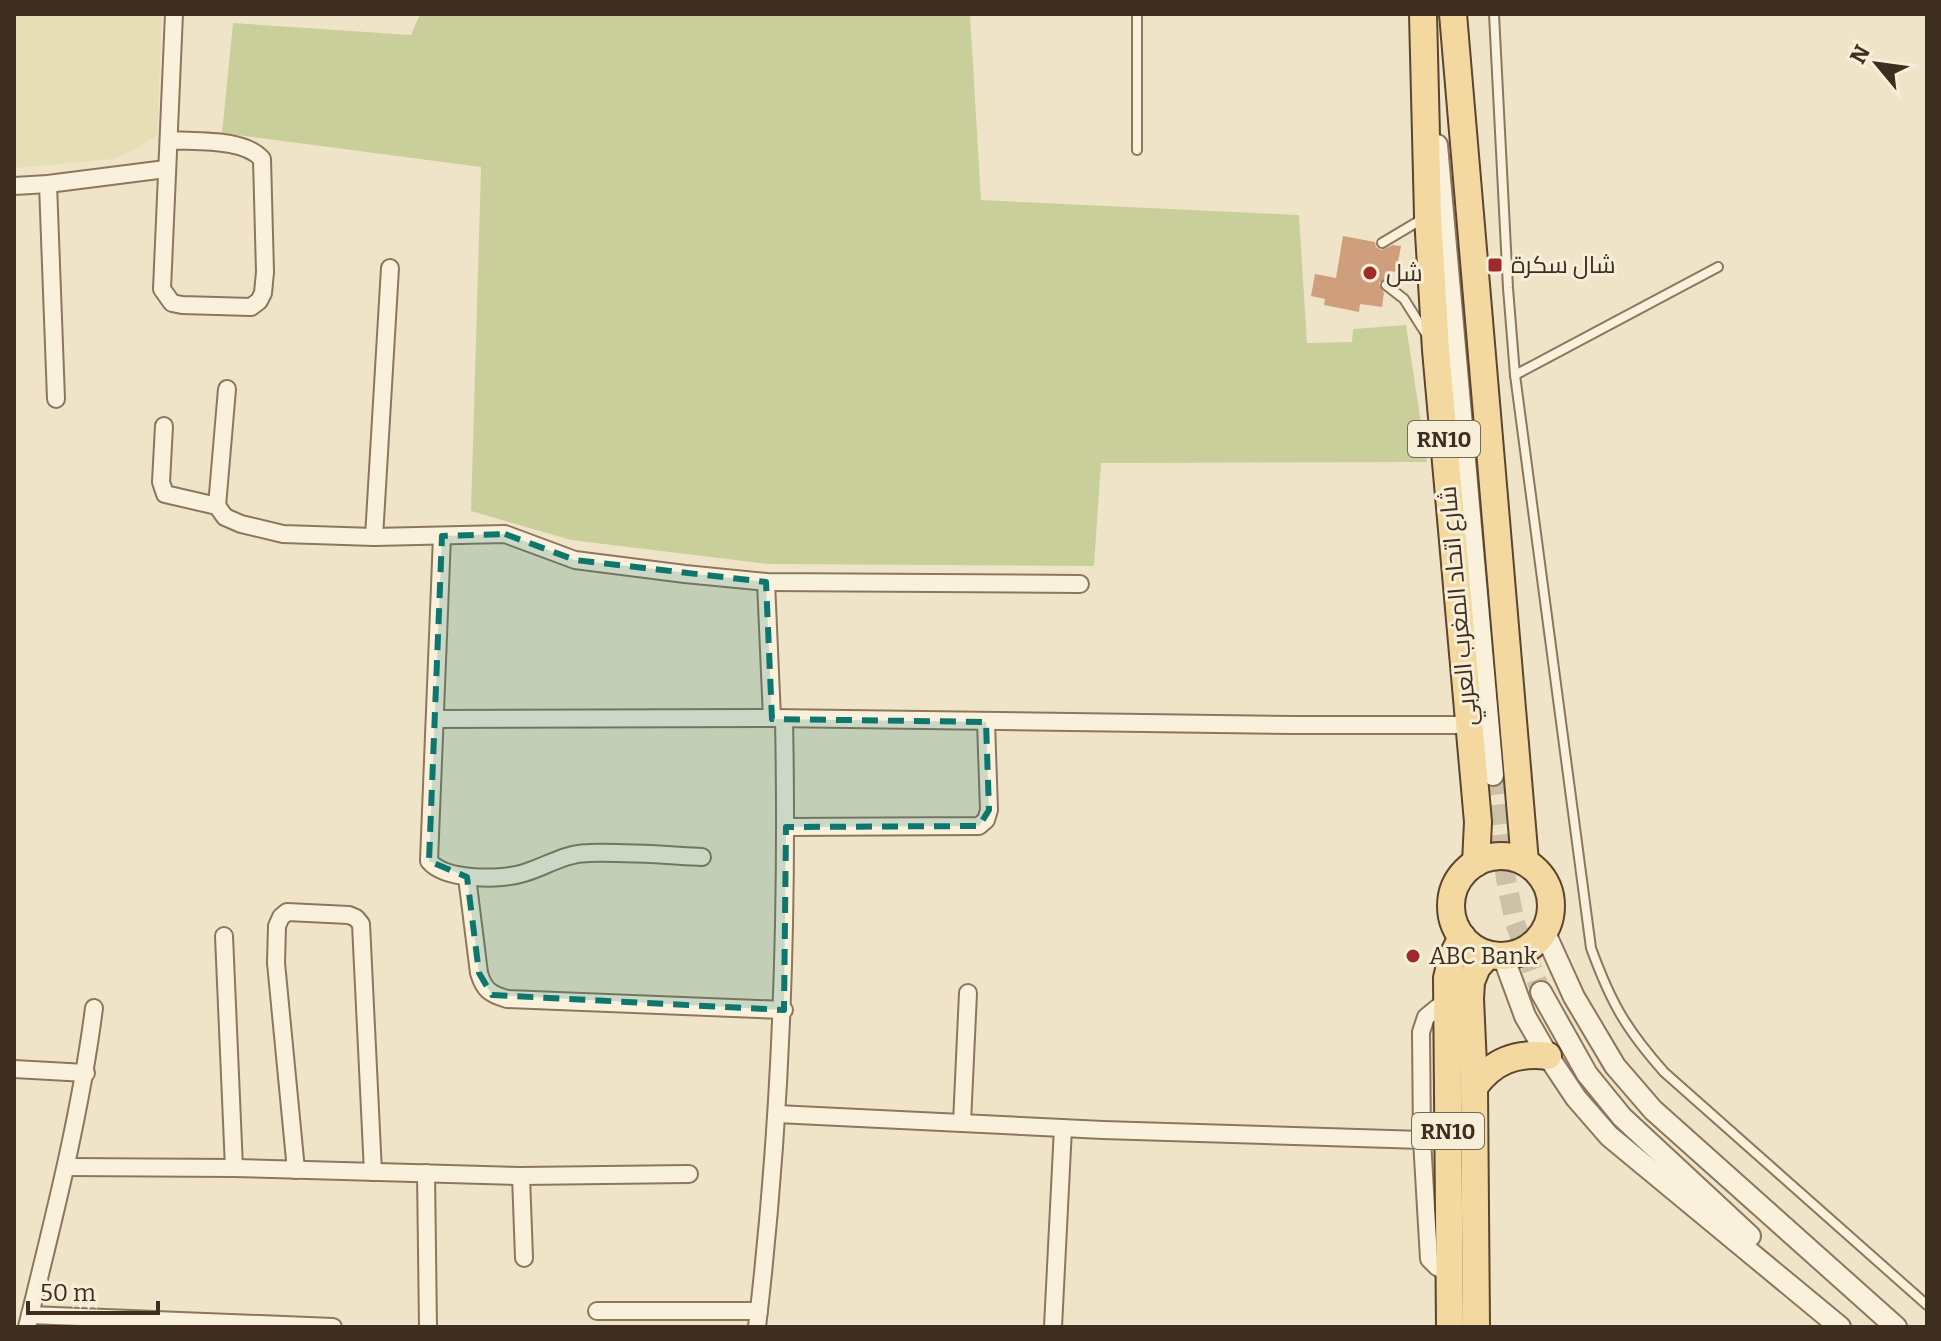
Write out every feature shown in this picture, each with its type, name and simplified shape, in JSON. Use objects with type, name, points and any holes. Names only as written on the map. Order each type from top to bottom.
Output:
[{"type":"main road","name":"شارع اتحاد المغرب العربي","points":[[1424,14],[1428,216],[1436,350],[1478,822],[1476,863]]},
{"type":"main road","name":"شارع اتحاد المغرب العربي","points":[[1453,14],[1525,862]]},
{"type":"main road","points":[[1495,856],[1525,862],[1544,880],[1549,893],[1551,906],[1544,931],[1526,949],[1495,955],[1474,948],[1462,937],[1452,911],[1452,897],[1465,872],[1476,863],[1495,856]]},
{"type":"main road","name":"RN10","points":[[1450,1327],[1447,978],[1452,957],[1462,937]]},
{"type":"main road","name":"RN10","points":[[1476,1327],[1471,982],[1477,967],[1495,955]]},
{"type":"main road","points":[[1474,1087],[1484,1073],[1506,1059],[1531,1054],[1548,1056]]},
{"type":"street","points":[[169,140],[243,146],[262,159],[265,272],[263,293],[251,307],[172,303],[162,289],[174,14]]},
{"type":"street","points":[[1424,14],[1493,775]]},
{"type":"street","points":[[14,186],[166,169]]},
{"type":"street","points":[[48,184],[56,399]]},
{"type":"street","points":[[374,537],[390,268]]},
{"type":"street","points":[[227,389],[217,506],[225,517],[258,530],[283,534],[374,537],[505,534],[575,560],[766,582],[1080,584]]},
{"type":"street","points":[[164,426],[162,489],[165,494],[217,506]]},
{"type":"street","points":[[442,536],[429,861],[442,870],[467,877],[521,874],[572,854],[702,857]]},
{"type":"street","points":[[597,1311],[758,1319],[784,1010],[786,827],[766,582]]},
{"type":"street","points":[[435,719],[1468,725]]},
{"type":"street","points":[[786,827],[979,826],[986,820],[989,810],[986,722]]},
{"type":"street","points":[[467,877],[479,973],[483,986],[492,995],[507,999],[784,1010]]},
{"type":"street","points":[[296,1170],[276,963],[277,926],[287,912],[349,915],[361,924],[373,1172]]},
{"type":"street","points":[[1544,931],[1574,997],[1615,1066],[1653,1110],[1896,1327]]},
{"type":"street","points":[[224,936],[234,1168]]},
{"type":"street","points":[[1495,955],[1548,1056],[1576,1098],[1609,1136],[1840,1327]]},
{"type":"street","points":[[1541,992],[1587,1074],[1622,1117],[1850,1327]]},
{"type":"street","points":[[962,1123],[968,993]]},
{"type":"street","points":[[1447,1000],[1426,1017],[1421,1032],[1422,1140],[1429,1259],[1450,1274]]},
{"type":"street","points":[[29,1315],[67,1167],[86,1073],[94,1008]]},
{"type":"street","points":[[14,1069],[86,1073]]},
{"type":"street","points":[[777,1114],[1063,1128],[1422,1140]]},
{"type":"street","points":[[1053,1327],[1063,1128]]},
{"type":"street","points":[[67,1167],[521,1176],[689,1174]]},
{"type":"street","points":[[426,1173],[428,1327]]},
{"type":"street","points":[[521,1176],[524,1258]]},
{"type":"street","points":[[14,1298],[29,1315],[333,1327]]},
{"type":"lane","points":[[1137,14],[1137,150]]},
{"type":"lane","points":[[1494,14],[1515,375],[1591,948],[1608,994],[1632,1036],[1664,1072],[1927,1305]]},
{"type":"lane","points":[[1382,243],[1428,216]]},
{"type":"lane","points":[[1515,375],[1718,267]]},
{"type":"lane","points":[[1386,285],[1404,299],[1436,350]]},
{"type":"highlighted area","points":[[505,534],[575,560],[766,582],[772,719],[986,722],[989,810],[979,826],[786,827],[784,1010],[492,995],[479,973],[467,877],[429,861],[442,536]]},
{"type":"shaded area","points":[[14,14],[162,14],[157,135],[114,159],[14,168]]},
{"type":"green space","points":[[420,14],[970,14],[981,200],[1299,215],[1307,343],[1352,342],[1353,329],[1406,325],[1427,462],[1101,463],[1094,566],[768,564],[571,540],[471,511],[481,167],[222,133],[233,23],[411,35]]},
{"type":"building","points":[[1343,236],[1375,242],[1381,250],[1393,245],[1401,246],[1396,272],[1389,271],[1387,278],[1379,283],[1384,293],[1382,307],[1360,304],[1359,312],[1324,305],[1325,299],[1311,296],[1315,274],[1336,278]]},
{"type":"tunnel","points":[[1493,775],[1506,879],[1515,923],[1541,992]]},
{"type":"place","name":"شال سكرة","points":[[1495,265]]},
{"type":"place","name":"شل","points":[[1370,273]]},
{"type":"place","name":"ABC Bank","points":[[1413,956]]}]
